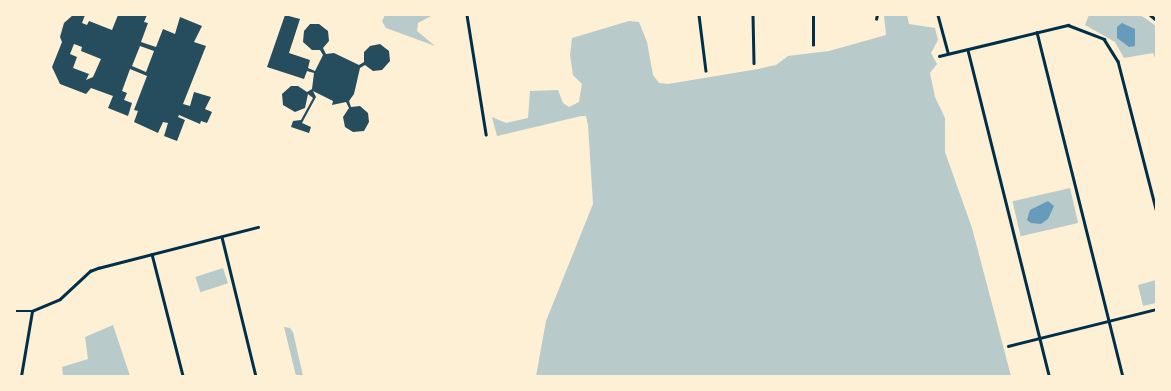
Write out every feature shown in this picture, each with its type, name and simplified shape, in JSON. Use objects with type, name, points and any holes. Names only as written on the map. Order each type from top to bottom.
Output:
[{"type":"street","points":[[467,15],[486,134]]},
{"type":"street","points":[[698,15],[706,71]]},
{"type":"street","points":[[753,15],[754,63]]},
{"type":"street","points":[[813,15],[813,45]]},
{"type":"street","points":[[938,15],[948,54]]},
{"type":"street","points":[[1150,15],[1156,20]]},
{"type":"street","points":[[939,56],[1068,25],[1104,40],[1118,61],[1156,209]]},
{"type":"street","points":[[1037,32],[1123,376]]},
{"type":"street","points":[[968,50],[1049,376]]},
{"type":"street","points":[[15,311],[32,311],[60,299],[90,271],[258,227]]},
{"type":"street","points":[[222,237],[256,376]]},
{"type":"street","points":[[152,254],[182,376]]},
{"type":"street","points":[[1008,346],[1156,309]]},
{"type":"street","points":[[16,376],[22,375],[32,311]]},
{"type":"shaded area","points":[[385,15],[433,15],[418,23],[417,31],[435,46],[386,28],[382,21]]},
{"type":"shaded area","points":[[884,15],[907,15],[909,24],[935,28],[938,40],[931,53],[937,64],[930,73],[935,97],[945,118],[945,152],[972,228],[1011,376],[536,376],[546,321],[593,204],[588,125],[586,116],[581,116],[497,136],[492,117],[506,123],[528,118],[530,91],[558,90],[563,103],[569,107],[579,102],[582,84],[573,75],[570,55],[572,38],[629,21],[639,22],[647,42],[653,75],[659,83],[668,84],[776,65],[788,56],[829,51],[886,35]]},
{"type":"shaded area","points":[[1089,15],[1139,15],[1145,18],[1156,26],[1156,60],[1153,53],[1124,58],[1115,42],[1085,25]]},
{"type":"shaded area","points":[[1070,188],[1078,223],[1021,236],[1013,201]]},
{"type":"shaded area","points":[[223,268],[228,283],[200,292],[195,277]]},
{"type":"shaded area","points":[[1156,280],[1156,303],[1143,306],[1138,285]]},
{"type":"shaded area","points":[[113,325],[130,376],[63,376],[62,367],[88,359],[85,337]]},
{"type":"shaded area","points":[[284,327],[290,328],[293,332],[303,376],[296,376]]},
{"type":"water","points":[[1122,23],[1135,29],[1135,46],[1129,47],[1117,38],[1117,27]]},
{"type":"water","points":[[1048,201],[1054,206],[1048,219],[1041,224],[1031,223],[1027,220],[1030,210]]},
{"type":"building","points":[[73,15],[85,15],[82,23],[87,25],[89,21],[112,30],[118,15],[147,15],[144,22],[148,23],[141,42],[156,47],[163,29],[175,34],[180,17],[202,26],[194,42],[206,46],[183,104],[190,106],[194,92],[211,97],[205,109],[212,112],[207,123],[201,121],[200,124],[179,115],[178,117],[185,120],[177,141],[164,136],[168,123],[163,122],[158,133],[134,122],[138,111],[134,110],[147,76],[130,69],[122,91],[127,93],[124,100],[132,103],[128,116],[108,108],[113,96],[91,88],[86,94],[60,84],[52,67],[62,42],[60,37],[64,23]],"holes":[[[74,44],[82,47],[81,51],[101,59],[93,77],[86,80],[89,74],[73,68],[77,57],[70,54]],[[140,46],[154,51],[146,72],[132,66]]]},
{"type":"building","points":[[285,15],[300,19],[289,53],[310,60],[308,68],[315,71],[323,55],[320,50],[312,50],[303,42],[304,31],[310,24],[319,24],[328,31],[329,41],[323,48],[326,54],[334,53],[359,65],[364,62],[364,52],[370,46],[380,44],[389,51],[390,61],[382,70],[373,71],[365,65],[360,68],[354,94],[349,101],[351,107],[360,106],[368,113],[369,122],[364,131],[353,132],[345,127],[343,117],[349,108],[346,102],[332,105],[333,101],[313,91],[316,97],[302,123],[311,127],[309,133],[291,127],[293,121],[301,120],[313,98],[308,94],[305,108],[295,112],[283,105],[282,94],[291,86],[298,86],[307,92],[312,89],[314,73],[307,71],[304,79],[267,67]]}]
